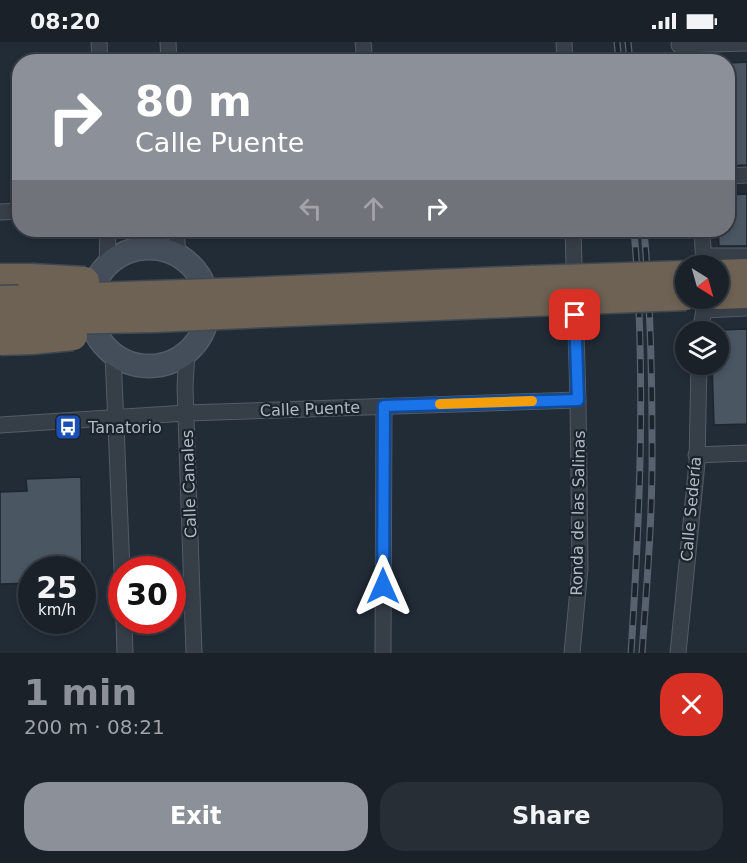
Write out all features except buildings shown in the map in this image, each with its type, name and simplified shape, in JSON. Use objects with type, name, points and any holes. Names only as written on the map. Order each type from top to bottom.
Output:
[{"type":"highway","points":[[729,271],[747,273]]},
{"type":"highway","points":[[0,321],[154,318],[244,303],[531,291],[675,272]]},
{"type":"highway","points":[[0,278],[139,284],[171,296]]},
{"type":"highway","points":[[531,291],[675,299]]},
{"type":"highway","points":[[729,296],[747,294]]},
{"type":"highway","points":[[0,300],[171,296],[244,303]]},
{"type":"highway","points":[[0,341],[119,331],[154,318]]},
{"type":"street","points":[[679,44],[747,43]]},
{"type":"street","points":[[107,266],[108,237]]},
{"type":"street","points":[[177,237],[178,255]]},
{"type":"street","name":"Ronda de las Salinas","points":[[572,653],[580,568],[573,237]]},
{"type":"street","points":[[702,237],[703,255]]},
{"type":"street","points":[[148,248],[178,255],[191,265],[201,278],[206,293],[208,309],[205,325],[198,340],[187,352],[174,360],[158,365],[143,366],[127,362],[113,354],[102,342],[94,327],[90,311],[91,295],[97,279],[119,256],[133,250],[148,248]]},
{"type":"street","points":[[729,261],[747,256]]},
{"type":"street","points":[[729,305],[747,309]]},
{"type":"street","name":"Calle Canales","points":[[187,352],[185,387],[194,653]]},
{"type":"street","points":[[113,354],[121,556]]},
{"type":"street","name":"Calle Sedería","points":[[678,653],[696,455],[699,375]]},
{"type":"street","name":"Calle Puente","points":[[0,425],[186,413],[578,400]]},
{"type":"street","points":[[383,653],[384,406]]},
{"type":"street","points":[[696,455],[747,453]]},
{"type":"street","points":[[124,634],[125,653]]},
{"type":"railway","points":[[617,42],[618,54]]},
{"type":"railway","points":[[628,42],[629,54]]},
{"type":"railway","points":[[631,653],[637,547],[641,389],[635,237]]},
{"type":"railway","points":[[642,653],[652,466],[652,387],[645,237]]},
{"type":"slow traffic","points":[[440,404],[532,401]]},
{"type":"place","name":"Tanatorio","points":[[68,427]]},
{"type":"route","points":[[383,586],[384,406],[578,400],[575,315]]}]
